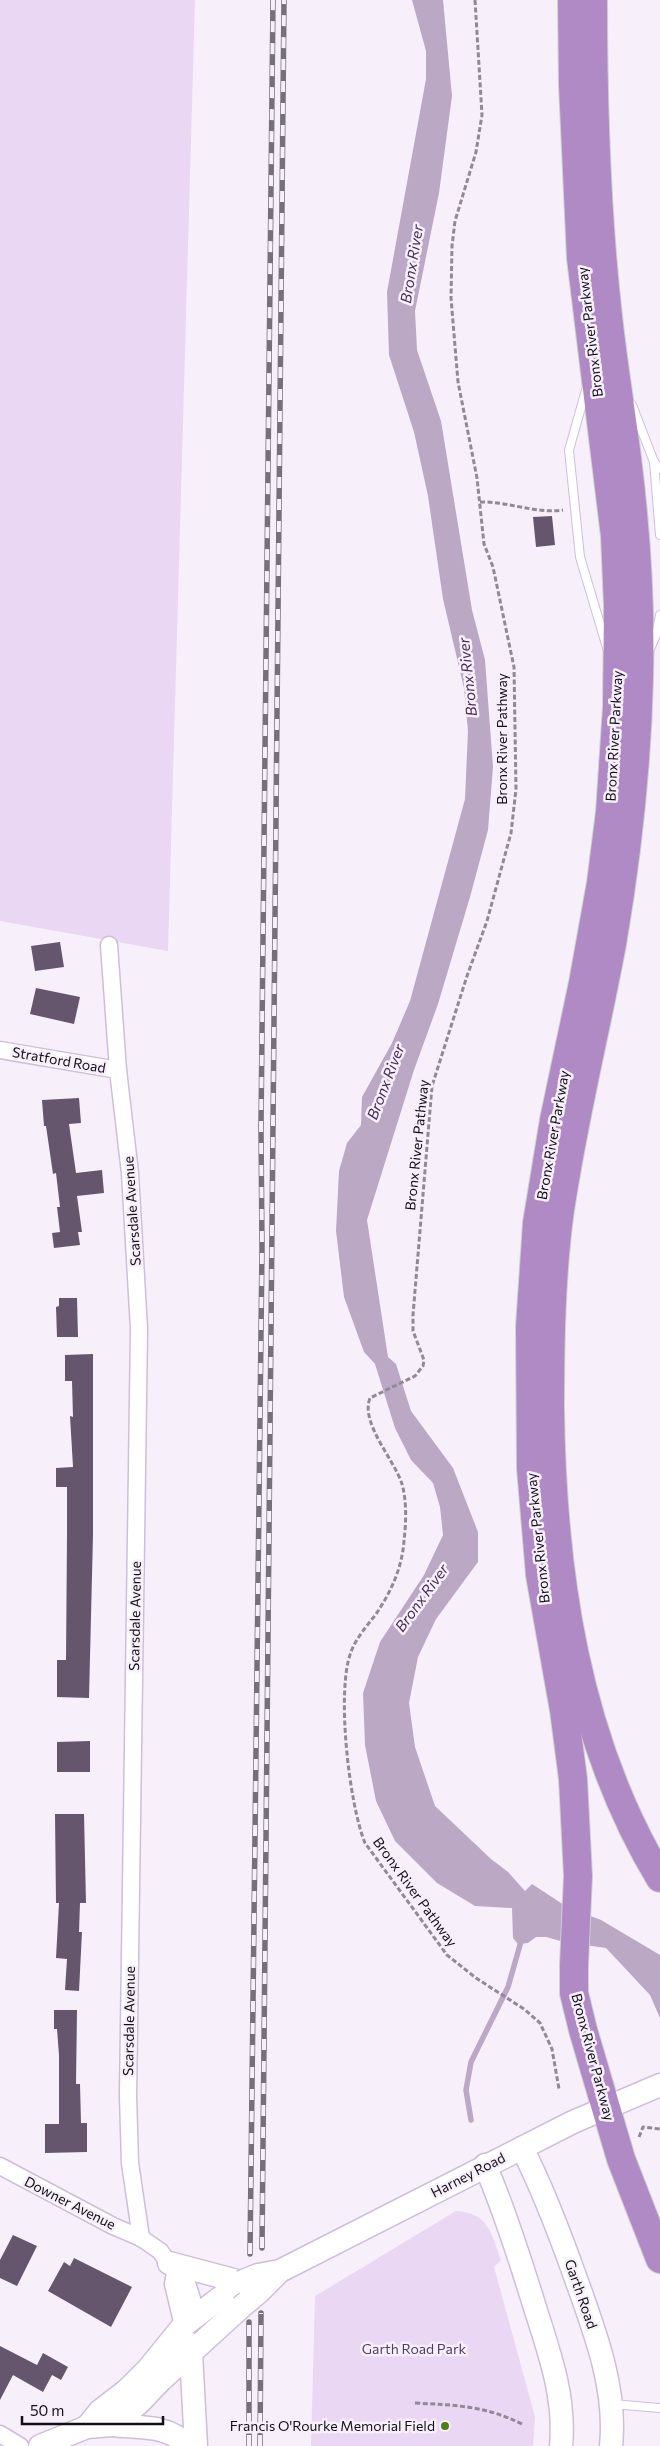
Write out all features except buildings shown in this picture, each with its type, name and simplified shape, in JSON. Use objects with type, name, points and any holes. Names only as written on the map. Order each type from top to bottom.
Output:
[{"type":"highway","name":"Bronx River Parkway","points":[[572,0],[577,190],[584,294],[603,363]]},
{"type":"highway","name":"Bronx River Parkway","points":[[593,0],[603,363],[608,467],[629,675],[634,783],[623,877],[608,963],[574,1126],[559,1221],[551,1324],[551,1427],[560,1566],[566,1608],[582,1684],[595,1735],[615,1790],[631,1826],[660,1878]]},
{"type":"highway","name":"Bronx River Parkway","points":[[629,675],[613,776],[606,847],[588,956],[543,1180],[534,1258],[530,1327],[530,1423],[536,1538],[545,1607],[564,1710],[573,1779],[577,1839],[577,1910],[574,1980],[577,2006],[630,2186],[660,2259]]},
{"type":"street","name":"Scarsdale Avenue","points":[[109,945],[118,1070],[130,1173],[139,1329],[128,2096],[130,2163],[141,2238]]},
{"type":"street","name":"Stratford Road","points":[[0,1050],[118,1070]]},
{"type":"street","name":"Harney Road","points":[[87,2427],[100,2411],[126,2391],[149,2368],[190,2320],[241,2282],[288,2267],[485,2165],[606,2106],[660,2086]]},
{"type":"street","name":"Garth Road","points":[[522,2148],[551,2209],[600,2353],[610,2404],[611,2446]]},
{"type":"street","points":[[485,2165],[507,2218],[554,2368],[562,2418],[561,2446]]},
{"type":"street","name":"Downer Avenue","points":[[0,2166],[113,2226],[141,2238]]},
{"type":"street","points":[[141,2238],[160,2251],[172,2268],[187,2283],[196,2446]]},
{"type":"street","name":"Harney Road","points":[[40,2446],[87,2427],[112,2425],[139,2403],[241,2307],[288,2267]]},
{"type":"street","points":[[172,2268],[241,2282]]},
{"type":"street","points":[[112,2425],[160,2430],[176,2436],[188,2446]]},
{"type":"street","points":[[0,2434],[20,2446]]},
{"type":"lane","points":[[603,363],[654,462],[660,469]]},
{"type":"lane","points":[[603,363],[569,450],[580,557],[602,639],[629,675],[656,635],[660,615]]},
{"type":"lane","points":[[654,462],[660,535]]},
{"type":"lane","points":[[610,2404],[660,2408]]},
{"type":"path","name":"Bronx River Pathway","points":[[475,0],[482,115],[476,152],[455,221],[452,246],[451,298],[458,382],[480,502],[484,544],[493,567],[514,667],[516,789],[511,833],[487,921],[467,976],[432,1086],[413,1315],[413,1331],[424,1360],[424,1366],[415,1376],[370,1398],[368,1404],[370,1422],[401,1484],[405,1520],[401,1563],[392,1586],[358,1638],[346,1668],[346,1742],[351,1789],[358,1827],[373,1855],[436,1942],[455,1963],[492,1990],[524,2009],[540,2023],[547,2034],[552,2049],[558,2088]]},
{"type":"path","points":[[480,502],[492,502],[545,512],[575,508]]},
{"type":"path","points":[[640,2143],[639,2136],[643,2127],[660,2129]]},
{"type":"path","points":[[416,2403],[468,2406],[497,2412],[522,2424]]},
{"type":"green space","points":[[0,0],[195,0],[168,951],[0,921]]},
{"type":"green space","name":"Garth Road Park","points":[[456,2211],[476,2216],[482,2220],[491,2233],[501,2260],[494,2267],[535,2417],[533,2446],[311,2446],[315,2296]]},
{"type":"water","name":"Bronx River","points":[[412,0],[443,0],[452,96],[439,193],[415,311],[417,350],[441,421],[472,610],[485,660],[493,767],[488,830],[470,897],[438,1004],[414,1070],[367,1220],[388,1357],[396,1364],[411,1411],[453,1468],[478,1532],[478,1562],[436,1619],[418,1657],[409,1703],[415,1747],[435,1806],[491,1859],[508,1872],[525,1891],[532,1884],[567,1907],[601,1920],[660,1955],[660,2018],[650,1995],[606,1948],[564,1942],[546,1937],[536,1937],[528,1943],[518,1944],[513,1938],[512,1908],[475,1906],[437,1883],[395,1841],[376,1801],[365,1745],[363,1693],[380,1642],[424,1575],[443,1535],[440,1507],[433,1483],[411,1460],[395,1428],[375,1364],[364,1352],[344,1297],[336,1231],[339,1171],[347,1143],[361,1125],[362,1097],[392,1043],[410,1001],[465,799],[468,731],[464,688],[443,599],[428,496],[414,432],[389,355],[387,292],[426,79],[426,51]]},
{"type":"waterway","points":[[471,2120],[466,2090],[471,2062],[508,1987],[522,1938]]},
{"type":"railway","points":[[250,2254],[262,1249],[261,1127],[273,0]]},
{"type":"railway","points":[[262,2248],[284,0]]},
{"type":"railway","points":[[260,2446],[261,2313]]},
{"type":"railway","points":[[249,2322],[249,2446]]},
{"type":"place","name":"Francis O'Rourke Memorial Field","points":[[445,2426]]}]
